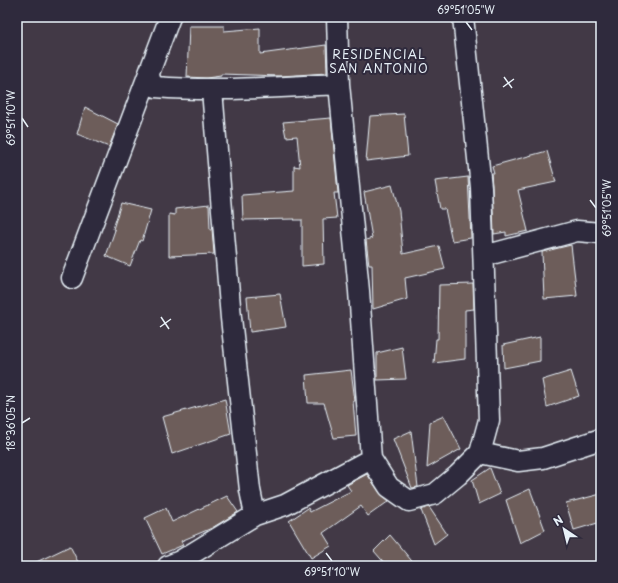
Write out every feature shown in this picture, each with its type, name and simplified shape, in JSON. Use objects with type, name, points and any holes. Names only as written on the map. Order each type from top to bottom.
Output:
[{"type":"street","points":[[72,278],[170,17]]},
{"type":"street","points":[[337,17],[339,84],[359,291],[371,459],[389,487],[409,501],[435,494],[480,453],[489,420],[481,187],[463,17]]},
{"type":"street","points":[[149,73],[150,81],[156,87],[182,89],[212,90],[339,84]]},
{"type":"street","points":[[212,90],[232,326],[250,490],[255,515]]},
{"type":"street","points":[[484,256],[577,231],[601,233]]},
{"type":"street","points":[[480,453],[518,461],[543,458],[601,439]]},
{"type":"street","points":[[168,566],[180,561],[255,515],[285,505],[371,459]]},
{"type":"building","points":[[189,26],[224,26],[224,31],[260,28],[260,54],[326,45],[327,73],[281,76],[221,74],[221,76],[206,78],[187,77]]},
{"type":"building","points":[[85,107],[118,124],[109,147],[77,134]]},
{"type":"building","points":[[404,114],[408,156],[366,161],[370,116]]},
{"type":"building","points":[[331,118],[338,193],[334,193],[337,218],[323,219],[324,264],[302,266],[302,220],[243,220],[242,195],[294,191],[294,166],[300,167],[297,136],[286,137],[283,122]]},
{"type":"building","points":[[547,151],[556,182],[518,190],[528,231],[506,236],[506,232],[494,234],[491,173],[494,173],[492,166]]},
{"type":"building","points":[[468,177],[471,238],[452,241],[445,209],[440,209],[435,181]]},
{"type":"building","points":[[392,185],[399,211],[403,254],[439,246],[445,269],[405,278],[407,299],[373,309],[372,265],[369,265],[366,240],[372,238],[364,192]]},
{"type":"building","points":[[121,203],[151,210],[142,241],[140,240],[130,266],[106,256],[115,230],[113,229]]},
{"type":"building","points":[[209,205],[210,229],[212,229],[214,254],[169,256],[169,214],[175,215],[175,209]]},
{"type":"building","points":[[571,245],[577,296],[544,299],[542,252]]},
{"type":"building","points":[[473,284],[474,309],[465,310],[465,359],[434,363],[436,339],[438,339],[439,285]]},
{"type":"building","points":[[280,294],[286,327],[250,332],[247,297]]},
{"type":"building","points":[[540,337],[540,361],[504,368],[503,345]]},
{"type":"building","points":[[402,347],[406,379],[377,380],[377,353]]},
{"type":"building","points":[[351,370],[355,401],[353,401],[356,436],[334,438],[324,403],[308,403],[306,375]]},
{"type":"building","points":[[571,371],[579,396],[547,407],[542,380]]},
{"type":"building","points":[[225,399],[231,434],[172,454],[162,417]]},
{"type":"building","points":[[444,416],[461,449],[427,468],[430,422]]},
{"type":"building","points":[[411,431],[418,487],[412,488],[393,439]]},
{"type":"building","points":[[490,468],[500,494],[479,504],[472,480]]},
{"type":"building","points":[[367,474],[380,493],[389,501],[368,516],[361,506],[323,533],[331,546],[311,558],[289,521],[308,508],[310,512],[351,491],[347,485]]},
{"type":"building","points":[[530,489],[545,530],[520,543],[506,500]]},
{"type":"building","points":[[601,494],[601,522],[574,530],[566,503]]},
{"type":"building","points":[[227,496],[238,512],[212,528],[181,541],[183,545],[162,554],[145,518],[166,508],[172,522]]},
{"type":"building","points":[[429,507],[447,534],[434,544],[421,510]]},
{"type":"building","points":[[390,535],[416,566],[387,566],[374,551]]},
{"type":"building","points":[[70,546],[80,566],[28,566]]},
{"type":"district","name":"RESIDENCIAL SAN ANTONIO","points":[[379,62]]}]
